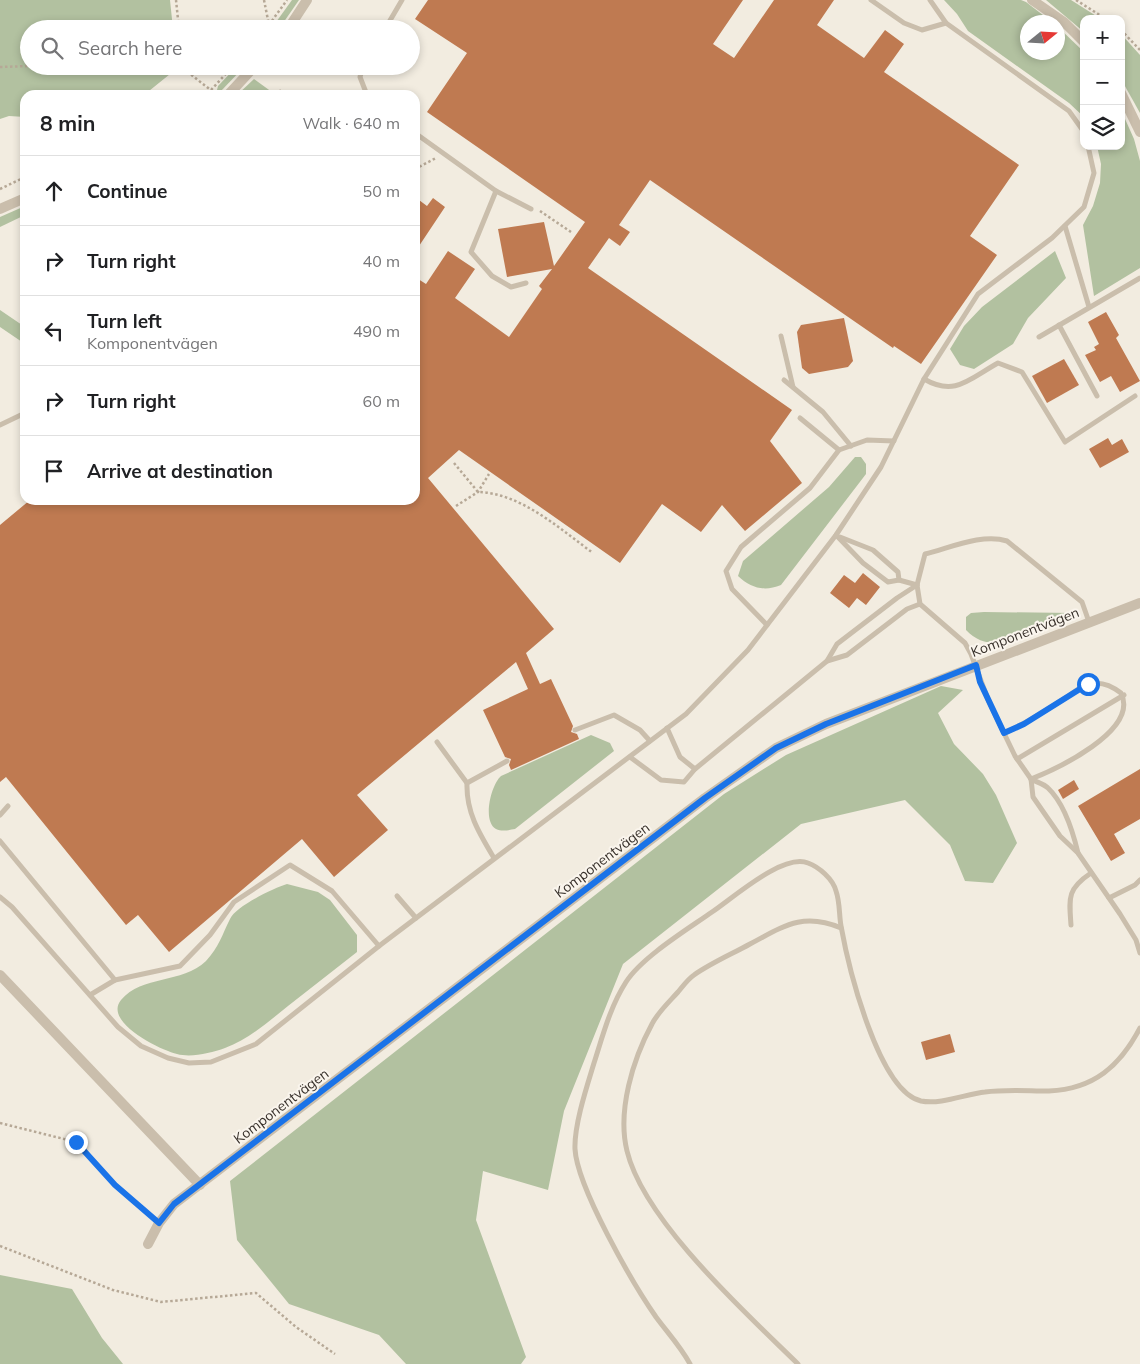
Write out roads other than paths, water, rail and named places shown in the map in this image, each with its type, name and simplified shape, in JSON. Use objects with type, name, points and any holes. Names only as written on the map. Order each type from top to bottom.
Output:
[{"type":"street","points":[[294,20],[307,0]]},
{"type":"street","points":[[1032,0],[1064,22],[1080,38]]},
{"type":"street","points":[[233,90],[247,75]]},
{"type":"street","points":[[1125,101],[1140,132]]},
{"type":"street","points":[[0,209],[20,200]]},
{"type":"street","name":"Komponentvägen","points":[[148,1244],[159,1223],[174,1204],[705,798],[776,748],[826,724],[1140,603]]},
{"type":"street","points":[[0,975],[200,1185]]},
{"type":"lane","points":[[390,20],[402,0]]},
{"type":"lane","points":[[872,0],[904,23],[922,30],[946,23]]},
{"type":"lane","points":[[930,0],[946,23],[1069,111],[1080,126]]},
{"type":"lane","points":[[361,75],[365,90]]},
{"type":"lane","points":[[420,137],[496,190],[531,209]]},
{"type":"lane","points":[[0,897],[12,907],[118,1027],[141,1046],[168,1058],[189,1063],[210,1062],[256,1044],[379,946],[686,714],[735,664],[836,535],[881,467],[924,379],[978,294],[1052,238],[1084,207],[1094,173],[1089,150]]},
{"type":"lane","points":[[496,190],[471,252],[492,276],[511,287],[526,283]]},
{"type":"lane","points":[[1065,226],[1089,307]]},
{"type":"lane","points":[[1039,337],[1140,278]]},
{"type":"lane","points":[[1059,325],[1097,396]]},
{"type":"lane","points":[[781,336],[793,388]]},
{"type":"lane","points":[[924,379],[943,388],[952,388],[998,363],[1022,372],[1065,442],[1135,396]]},
{"type":"lane","points":[[784,380],[823,412],[851,446]]},
{"type":"lane","points":[[0,424],[20,415]]},
{"type":"lane","points":[[800,418],[839,450]]},
{"type":"lane","points":[[767,625],[732,589],[726,571],[741,548],[810,488],[839,450],[867,440],[894,441]]},
{"type":"lane","points":[[836,535],[873,550],[898,572],[899,580]]},
{"type":"lane","points":[[836,535],[863,562],[888,582],[899,580],[917,585]]},
{"type":"lane","points":[[1078,853],[1071,827],[1056,799],[1048,788],[1031,779],[1017,759],[983,688],[976,665],[965,643],[920,604],[917,585],[925,554],[998,538],[1007,541],[1082,602],[1089,622]]},
{"type":"lane","points":[[630,757],[661,780],[684,782],[695,769],[827,661],[838,644],[896,598],[917,585]]},
{"type":"lane","points":[[827,661],[847,655],[907,609],[920,604]]},
{"type":"lane","points":[[1004,733],[1024,724],[1088,684],[1104,683],[1124,695],[1130,708]]},
{"type":"lane","points":[[1017,759],[1124,695]]},
{"type":"lane","points":[[575,730],[614,715],[640,730],[650,741]]},
{"type":"lane","points":[[667,728],[680,756],[695,769]]},
{"type":"lane","points":[[1031,779],[1069,764],[1112,740]]},
{"type":"lane","points":[[437,742],[467,783],[467,801],[476,828],[494,858]]},
{"type":"lane","points":[[467,783],[506,761]]},
{"type":"lane","points":[[1031,779],[1033,797],[1060,836],[1078,853],[1136,940],[1140,953]]},
{"type":"lane","points":[[0,815],[8,806]]},
{"type":"lane","points":[[0,841],[116,980]]},
{"type":"lane","points":[[690,1364],[655,1315],[630,1273],[585,1186],[575,1148],[583,1097],[609,1014],[628,979],[652,956],[781,864],[805,861],[821,870],[836,889],[841,928],[857,994],[876,1045],[890,1073],[905,1093],[922,1101],[987,1091],[1053,1090],[1076,1087],[1093,1081],[1114,1067],[1140,1028]]},
{"type":"lane","points":[[90,995],[116,980],[180,966],[210,935],[234,902],[290,865],[332,891],[379,946]]},
{"type":"lane","points":[[1071,925],[1072,890],[1077,883],[1091,873]]},
{"type":"lane","points":[[1108,898],[1135,885],[1140,880]]},
{"type":"lane","points":[[397,896],[416,918]]},
{"type":"lane","points":[[798,1364],[700,1265],[667,1224],[639,1183],[627,1151],[624,1123],[629,1087],[652,1022],[692,976],[785,926],[804,919],[826,922],[841,928]]}]
